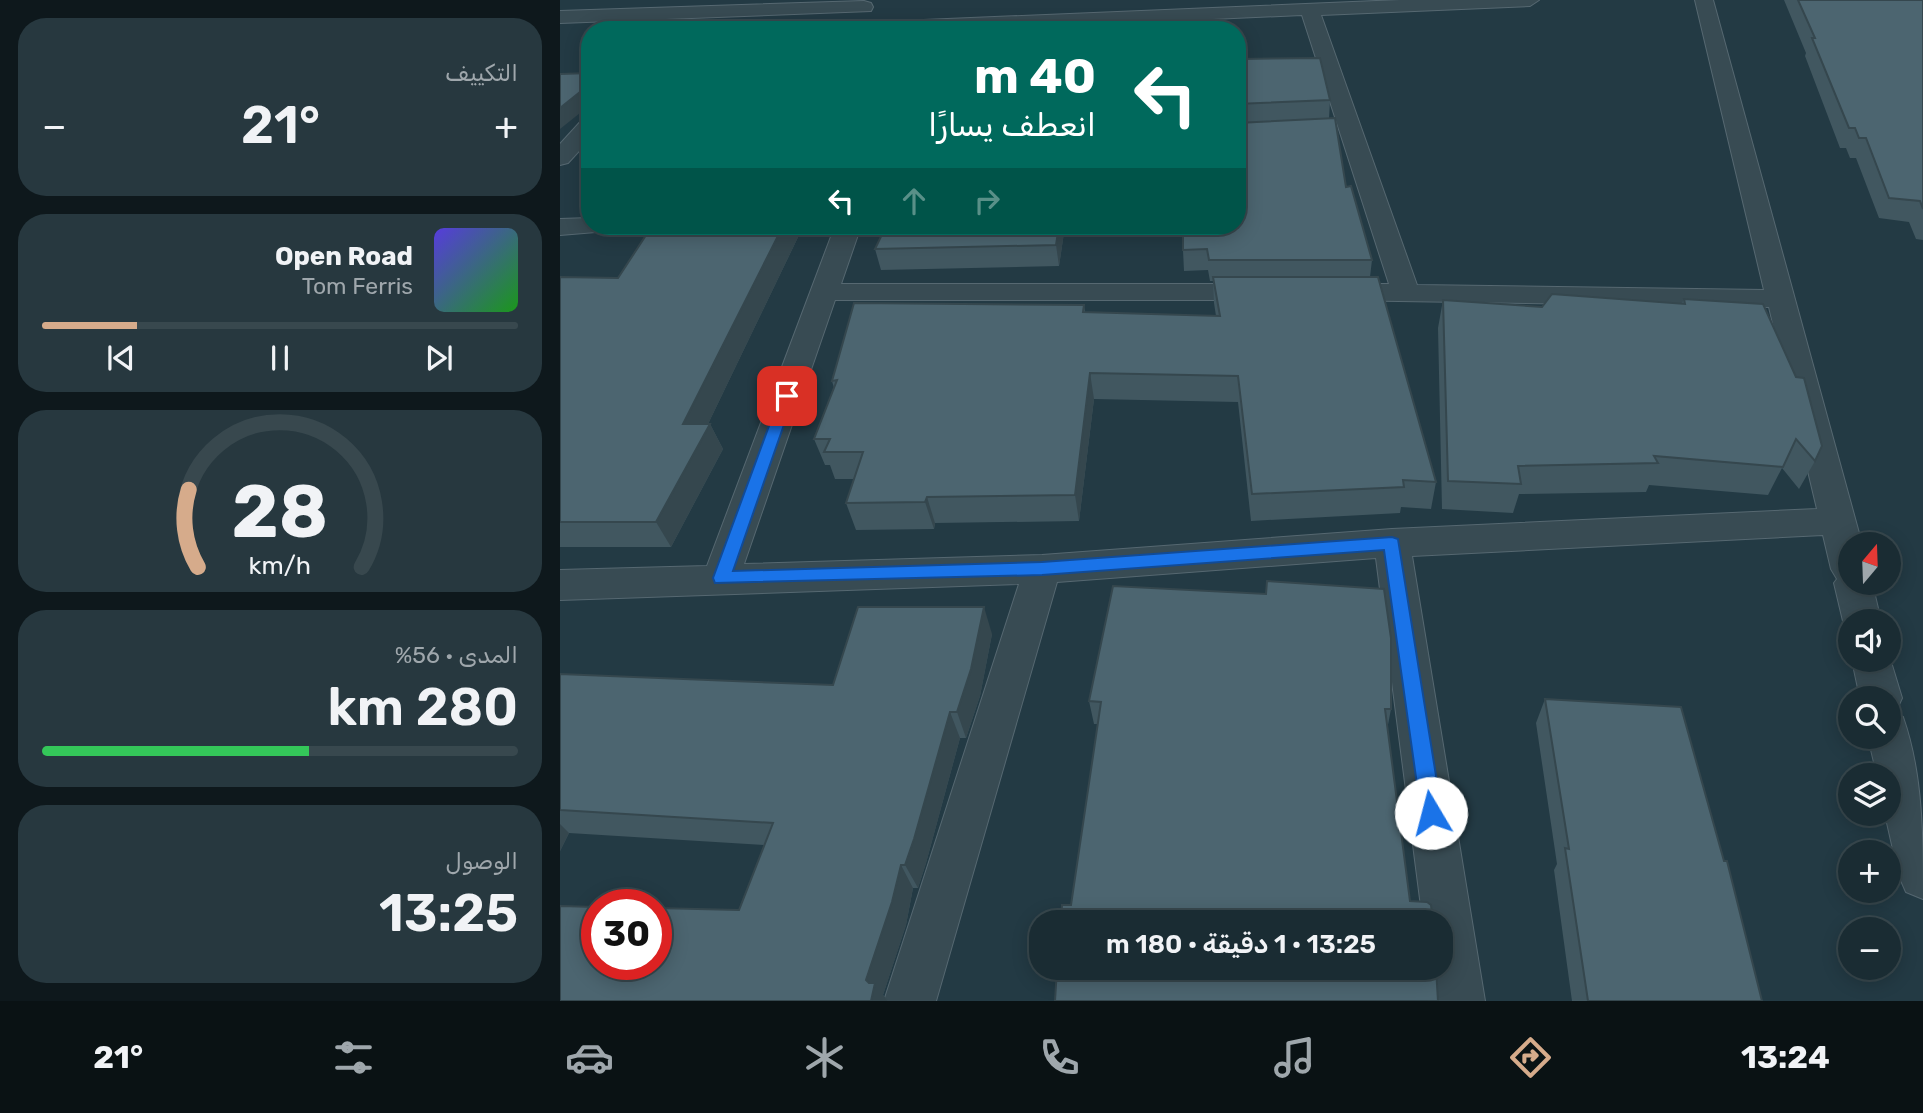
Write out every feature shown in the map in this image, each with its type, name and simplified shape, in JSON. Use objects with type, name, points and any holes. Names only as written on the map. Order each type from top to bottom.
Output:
[{"type":"street","points":[[1058,21],[1530,0]]},
{"type":"street","points":[[1704,0],[1841,532]]},
{"type":"street","points":[[560,18],[701,6],[885,6]]},
{"type":"street","points":[[1310,10],[1405,292]]},
{"type":"street","points":[[1325,129],[1350,128]]},
{"type":"street","points":[[563,153],[581,134]]},
{"type":"street","points":[[560,227],[581,226]]},
{"type":"street","points":[[722,578],[845,235]]},
{"type":"street","points":[[824,292],[1405,292],[1782,299]]},
{"type":"street","points":[[560,585],[1042,569],[1392,543],[1838,521]]},
{"type":"street","points":[[1392,543],[1459,1001]]},
{"type":"street","points":[[910,1001],[1042,569]]},
{"type":"street","points":[[1895,749],[1914,805],[1923,876]]},
{"type":"building","points":[[1798,0],[1923,0],[1923,209],[1920,201],[1889,198],[1866,138],[1859,138],[1855,128],[1849,128]]},
{"type":"building","points":[[1320,58],[1330,100],[1246,104],[1246,59]]},
{"type":"building","points":[[581,73],[581,91],[560,108],[560,74]]},
{"type":"building","points":[[1335,118],[1346,187],[1351,186],[1372,260],[1209,260],[1207,249],[1183,250],[1183,235],[1246,235],[1246,123]]},
{"type":"building","points":[[646,235],[778,235],[683,424],[710,424],[656,522],[560,522],[560,277],[618,278]]},
{"type":"building","points":[[882,235],[1058,235],[1056,245],[875,249]]},
{"type":"building","points":[[1213,277],[1378,277],[1436,482],[1403,480],[1404,487],[1252,494],[1238,376],[1090,373],[1075,495],[927,497],[925,502],[846,503],[863,452],[824,452],[830,439],[814,439],[837,380],[832,381],[854,303],[1084,305],[1083,312],[1220,316]]},
{"type":"building","points":[[1552,294],[1685,304],[1684,299],[1763,304],[1796,377],[1804,378],[1822,446],[1815,461],[1796,439],[1783,467],[1654,456],[1658,463],[1518,466],[1521,484],[1448,481],[1443,300],[1542,307]]},
{"type":"building","points":[[1267,581],[1384,589],[1391,638],[1391,709],[1385,709],[1410,901],[1427,902],[1432,910],[1062,910],[1062,905],[1071,905],[1101,702],[1089,701],[1113,586],[1266,594]]},
{"type":"building","points":[[858,607],[984,607],[971,669],[957,712],[950,712],[914,839],[905,865],[901,865],[892,902],[866,980],[875,983],[871,1001],[560,1001],[560,906],[581,907],[581,980],[672,980],[672,908],[739,910],[773,823],[560,810],[560,674],[833,685]]},
{"type":"building","points":[[1545,699],[1681,707],[1724,861],[1727,861],[1762,1001],[1588,1001],[1565,848],[1569,849]]},
{"type":"building","points":[[1056,980],[1437,980],[1438,1001],[1055,1001]]},
{"type":"route","points":[[787,396],[722,578],[1042,569],[1392,543],[1431,813]]}]
